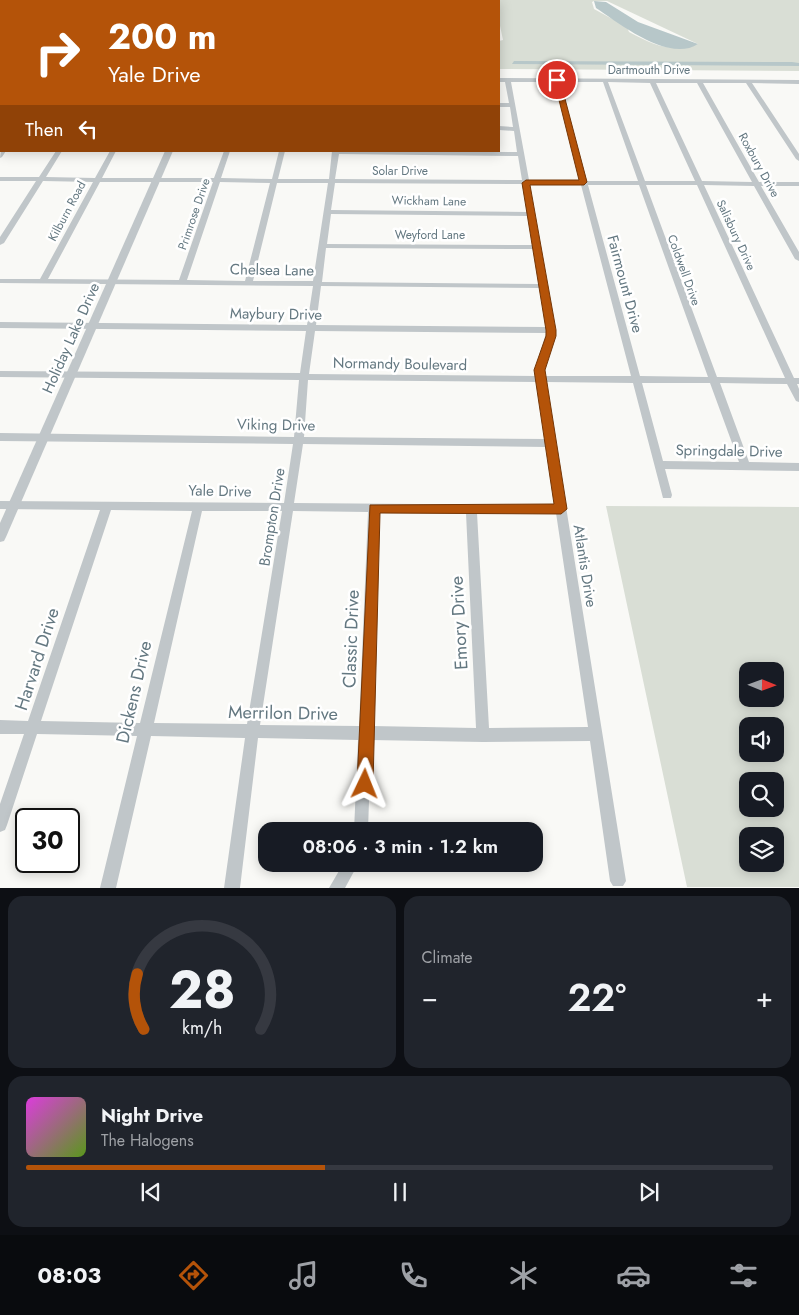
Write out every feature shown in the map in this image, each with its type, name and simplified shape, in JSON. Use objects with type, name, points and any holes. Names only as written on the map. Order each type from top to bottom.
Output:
[{"type":"street","name":"Dartmouth Drive","points":[[503,80],[798,83]]},
{"type":"street","name":"Atlantis Drive","points":[[503,80],[512,105],[517,129],[551,330],[551,336],[540,370],[618,882]]},
{"type":"street","name":"Fairmount Drive","points":[[557,80],[667,495]]},
{"type":"street","name":"Coldwell Drive","points":[[605,81],[712,380],[745,466]]},
{"type":"street","name":"Salisbury Drive","points":[[652,81],[699,183],[795,380],[799,399]]},
{"type":"street","name":"Roxbury Drive","points":[[699,81],[799,259]]},
{"type":"street","points":[[748,82],[799,159]]},
{"type":"street","points":[[500,105],[512,105]]},
{"type":"street","points":[[500,128],[517,129]]},
{"type":"street","points":[[0,156],[2,152]]},
{"type":"street","points":[[0,243],[58,152]]},
{"type":"street","name":"Kilburn Road","points":[[42,282],[112,152]]},
{"type":"street","name":"Holiday Lake Drive","points":[[0,538],[169,152]]},
{"type":"street","name":"Primrose Drive","points":[[182,283],[227,152]]},
{"type":"street","points":[[248,284],[282,152]]},
{"type":"street","points":[[336,152],[521,154]]},
{"type":"street","name":"Brompton Drive","points":[[232,888],[252,732],[300,440],[304,377],[336,152]]},
{"type":"street","name":"Solar Drive","points":[[0,179],[799,184]]},
{"type":"street","name":"Wickham Lane","points":[[327,212],[531,214]]},
{"type":"street","name":"Weyford Lane","points":[[323,246],[537,247]]},
{"type":"street","name":"Chelsea Lane","points":[[0,281],[543,286]]},
{"type":"street","name":"Maybury Drive","points":[[0,325],[551,330]]},
{"type":"street","name":"Normandy Boulevard","points":[[0,374],[542,380],[795,380]]},
{"type":"street","name":"Viking Drive","points":[[0,436],[551,443]]},
{"type":"street","name":"Springdale Drive","points":[[659,465],[799,467]]},
{"type":"street","name":"Yale Drive","points":[[0,505],[561,509]]},
{"type":"street","name":"Harvard Drive","points":[[0,825],[107,505]]},
{"type":"street","name":"Dickens Drive","points":[[108,888],[198,506]]},
{"type":"street","name":"Classic Drive","points":[[362,822],[374,508]]},
{"type":"street","name":"Emory Drive","points":[[470,508],[483,735]]},
{"type":"street","name":"Merrilon Drive","points":[[0,728],[483,735],[596,734]]},
{"type":"street","points":[[336,888],[346,872]]},
{"type":"shaded area","points":[[500,0],[799,0],[799,71],[500,69],[500,41],[503,40],[500,26]],"holes":[[[607,1],[698,44],[670,47],[647,41],[629,32],[627,27],[594,9],[592,2]]]},
{"type":"shaded area","points":[[594,1],[606,2],[638,22],[698,44],[686,49],[673,49],[659,45],[618,23],[596,8]]},
{"type":"shaded area","points":[[514,61],[799,63],[799,66],[512,64]]},
{"type":"shaded area","points":[[606,506],[799,507],[799,887],[687,887]]},
{"type":"route","points":[[365,784],[374,508],[561,509],[540,370],[551,336],[551,330],[526,183],[584,182],[557,80]]}]
